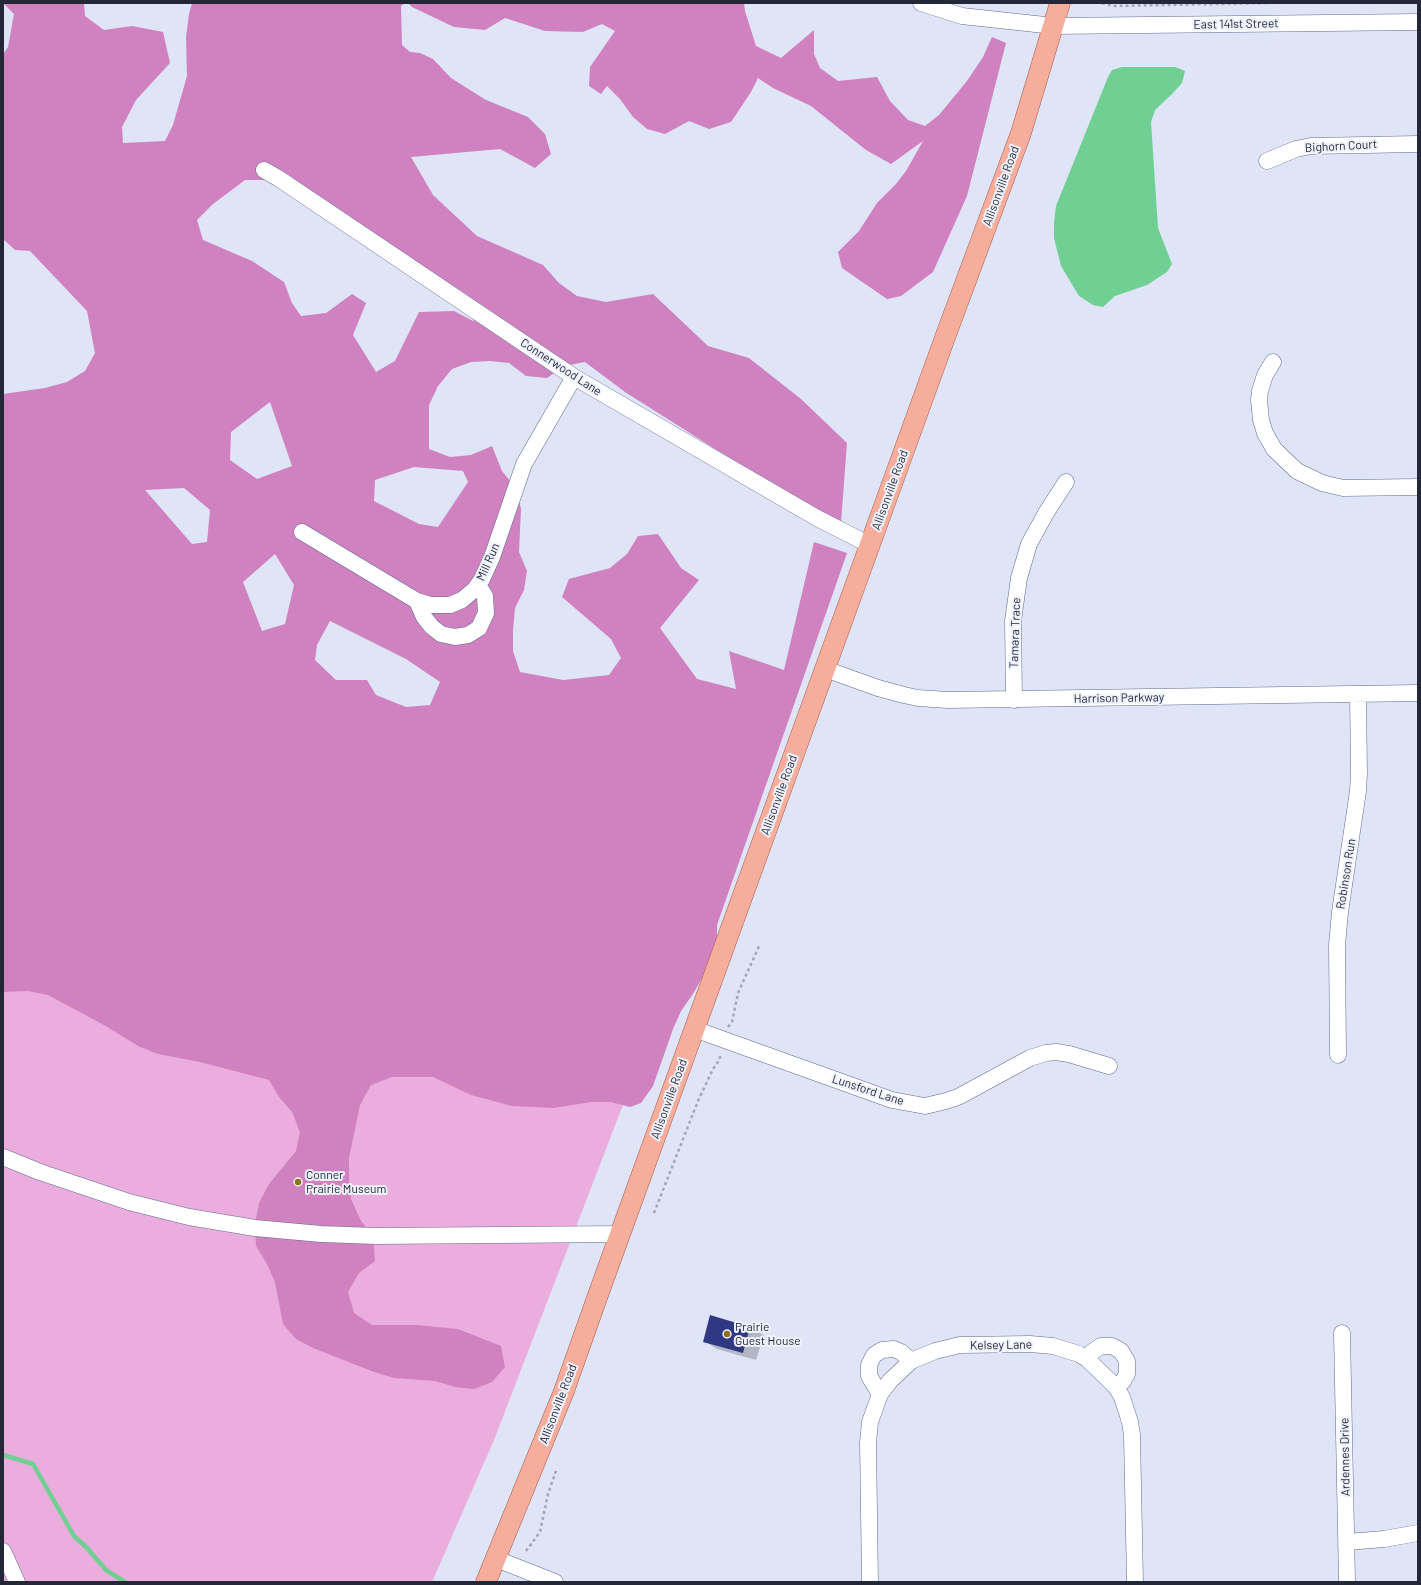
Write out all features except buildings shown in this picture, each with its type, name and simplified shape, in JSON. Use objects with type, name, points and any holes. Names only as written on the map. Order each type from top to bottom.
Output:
[{"type":"main road","name":"Allisonville Road","points":[[486,1582],[564,1391],[947,332],[1021,133],[1060,3]]},
{"type":"street","name":"East 141st Street","points":[[921,3],[962,16],[1054,26],[1418,22]]},
{"type":"street","name":"Bighorn Court","points":[[1267,161],[1289,151],[1311,146],[1418,144]]},
{"type":"street","name":"Connerwood Lane","points":[[264,170],[574,377],[817,518],[870,545]]},
{"type":"street","points":[[1274,362],[1266,375],[1260,391],[1259,400],[1261,420],[1265,433],[1274,449],[1297,471],[1310,478],[1333,486],[1357,488],[1418,487]]},
{"type":"street","name":"Mill Run","points":[[302,532],[417,601],[430,605],[450,605],[462,600],[475,589],[482,579],[492,557],[524,464],[574,377]]},
{"type":"street","name":"Tamara Trace","points":[[1014,700],[1013,620],[1019,578],[1029,544],[1046,513],[1066,482]]},
{"type":"street","points":[[417,601],[424,617],[432,627],[441,634],[455,637],[468,636],[479,628],[486,613],[485,596],[478,585]]},
{"type":"street","name":"Harrison Parkway","points":[[825,669],[878,688],[918,698],[948,700],[1418,693]]},
{"type":"street","name":"Robinson Run","points":[[1338,1055],[1336,945],[1358,791],[1358,694]]},
{"type":"street","name":"Lunsford Lane","points":[[694,1029],[892,1100],[925,1106],[958,1097],[981,1086],[1030,1058],[1046,1053],[1056,1052],[1069,1054],[1109,1066]]},
{"type":"street","points":[[3,1157],[40,1172],[129,1202],[189,1217],[255,1228],[321,1234],[376,1236],[620,1234]]},
{"type":"street","name":"Ardennes Drive","points":[[1342,1333],[1347,1582]]},
{"type":"street","name":"Kelsey Lane","points":[[870,1582],[868,1443],[870,1422],[880,1394],[890,1381],[911,1361],[935,1351],[960,1345],[1045,1344],[1060,1347],[1087,1359],[1116,1387],[1125,1406],[1132,1434],[1135,1582]]},
{"type":"street","points":[[1087,1359],[1092,1352],[1101,1346],[1112,1346],[1121,1351],[1127,1361],[1127,1374],[1123,1382],[1116,1387]]},
{"type":"street","points":[[880,1394],[869,1376],[869,1365],[874,1355],[882,1350],[894,1349],[902,1352],[911,1361]]},
{"type":"street","points":[[1346,1542],[1384,1539],[1418,1533]]},
{"type":"street","points":[[3,1551],[17,1582]]},
{"type":"street","points":[[496,1559],[555,1582]]},
{"type":"path","points":[[1102,3],[1113,6],[1269,3]]},
{"type":"path","points":[[728,1027],[732,1022],[738,993],[760,944]]},
{"type":"path","points":[[654,1213],[698,1101],[713,1069],[720,1059],[720,1053]]},
{"type":"path","points":[[526,1551],[540,1532],[548,1494],[557,1468]]},
{"type":"shaded area","points":[[3,3],[84,3],[85,16],[104,30],[132,26],[163,32],[170,63],[136,100],[122,127],[123,143],[165,141],[173,125],[187,76],[186,37],[192,3],[405,3],[401,6],[402,45],[410,52],[420,53],[433,59],[451,78],[486,100],[528,117],[545,134],[551,154],[535,168],[500,149],[411,157],[433,195],[477,236],[543,265],[559,283],[577,296],[606,302],[653,294],[708,346],[749,358],[801,399],[847,443],[841,523],[761,478],[625,392],[585,362],[564,366],[547,378],[526,376],[509,363],[490,361],[471,362],[452,369],[438,386],[429,405],[429,449],[450,457],[471,455],[492,446],[502,471],[516,488],[521,509],[519,552],[527,571],[524,590],[515,608],[513,630],[513,651],[520,672],[563,680],[609,675],[621,658],[611,639],[562,597],[569,579],[610,568],[627,554],[638,536],[658,534],[681,568],[699,580],[660,628],[697,679],[736,689],[729,651],[784,670],[814,542],[847,553],[717,925],[717,938],[713,959],[693,994],[681,1011],[653,1086],[641,1103],[630,1107],[611,1102],[592,1102],[553,1108],[512,1106],[471,1095],[433,1077],[392,1077],[371,1085],[360,1105],[349,1158],[349,1179],[351,1199],[360,1219],[373,1238],[375,1261],[359,1273],[348,1292],[354,1313],[372,1325],[416,1325],[458,1329],[501,1346],[505,1367],[492,1382],[474,1389],[455,1387],[435,1381],[394,1378],[374,1372],[313,1348],[296,1339],[283,1324],[275,1282],[267,1264],[256,1246],[255,1224],[259,1203],[269,1184],[296,1151],[300,1132],[292,1112],[279,1097],[269,1080],[200,1062],[158,1054],[138,1046],[104,1025],[48,995],[28,991],[3,992],[3,394],[45,388],[67,382],[85,371],[95,353],[87,311],[30,251],[15,250],[3,239],[3,54],[8,47],[14,14]],"holes":[[[245,180],[268,180],[486,311],[473,321],[454,311],[419,312],[395,361],[376,372],[353,335],[366,303],[352,294],[326,313],[301,316],[292,303],[284,282],[252,261],[203,240],[197,220],[213,204]],[[270,402],[292,466],[257,479],[230,460],[231,432]],[[414,467],[463,471],[468,482],[438,527],[419,524],[374,501],[375,480]],[[184,488],[210,510],[207,542],[192,544],[145,490]],[[275,554],[294,585],[285,624],[262,631],[243,582]],[[330,621],[406,659],[440,682],[430,705],[406,707],[376,695],[367,680],[336,680],[315,660],[317,645]]]},
{"type":"shaded area","points":[[408,3],[744,3],[756,46],[781,58],[814,30],[814,54],[820,68],[838,81],[877,77],[890,101],[908,120],[925,126],[939,115],[967,81],[983,57],[992,37],[1006,43],[967,196],[933,272],[901,296],[887,299],[842,268],[838,252],[859,231],[877,203],[896,184],[906,171],[923,141],[891,164],[866,150],[811,106],[773,88],[758,78],[751,92],[731,122],[709,129],[689,121],[665,134],[647,129],[633,117],[620,99],[607,86],[601,94],[589,86],[590,67],[615,31],[602,24],[583,32],[545,31],[505,18],[485,30],[454,27],[412,7]]},
{"type":"shaded area","points":[[1122,67],[1175,67],[1185,71],[1182,83],[1155,110],[1151,122],[1158,228],[1172,264],[1167,272],[1147,285],[1115,296],[1103,307],[1093,305],[1079,296],[1061,266],[1054,238],[1054,222],[1056,206],[1108,77],[1112,70]]},
{"type":"shaded area","name":"Conner Prairie Museum","points":[[3,484],[693,923],[494,1440],[432,1582],[3,1582]]},
{"type":"waterway","points":[[3,1455],[33,1464],[74,1536],[87,1548],[106,1570],[125,1582]]},
{"type":"place","name":"Conner Prairie Museum","points":[[298,1182]]},
{"type":"place","name":"Prairie Guest House","points":[[727,1334]]}]
